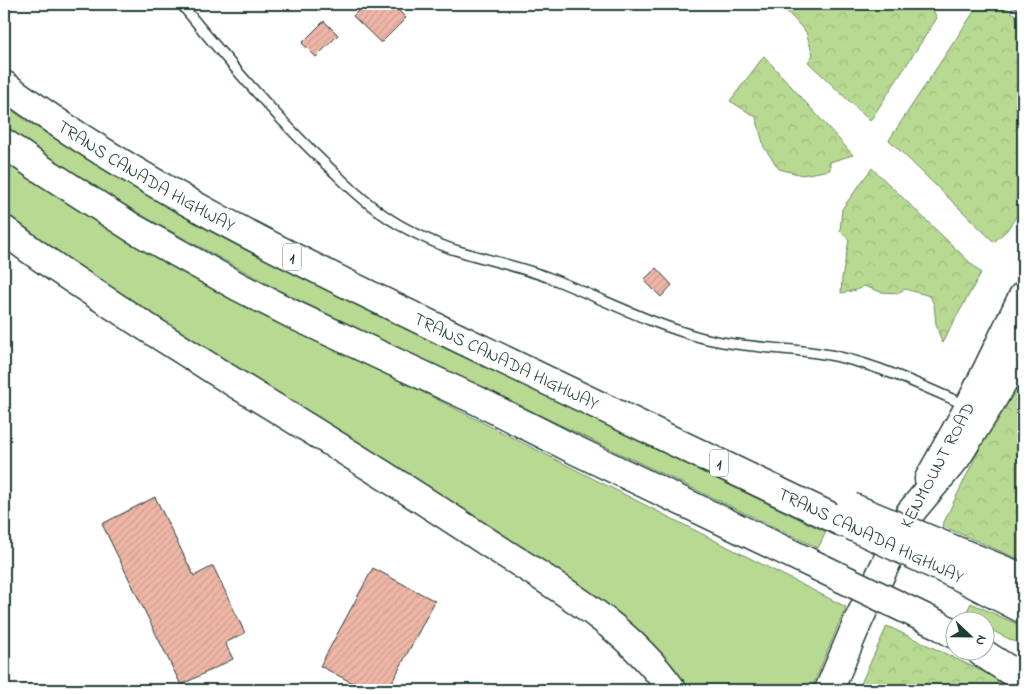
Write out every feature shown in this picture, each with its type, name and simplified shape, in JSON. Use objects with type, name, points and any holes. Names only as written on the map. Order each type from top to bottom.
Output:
[{"type":"main road","name":"TRANS CANADA HIGHWAY","points":[[4,85],[47,116],[119,162],[316,270],[594,403],[964,566],[1023,609]]},
{"type":"main road","points":[[4,143],[34,165],[133,228],[255,295],[476,400],[577,451],[944,628]]},
{"type":"main road","points":[[4,230],[46,261],[130,317],[318,433],[584,606],[630,642],[672,690]]},
{"type":"main road","name":"KENMOUNT ROAD","points":[[829,690],[859,619],[910,513],[969,406],[1023,296]]},
{"type":"main road","points":[[910,513],[956,458],[992,402],[1023,347]]},
{"type":"main road","points":[[964,566],[1023,578]]},
{"type":"main road","points":[[994,652],[1023,667]]},
{"type":"main road","points":[[994,660],[1023,679]]},
{"type":"lane","points":[[181,4],[256,93],[313,154],[355,192],[404,228],[431,241],[461,252],[550,278],[657,324],[682,332],[730,344],[817,353],[849,360],[904,378],[969,406]]},
{"type":"green space","points":[[780,4],[930,4],[937,18],[870,121],[808,62],[813,55],[806,32]]},
{"type":"green space","points":[[979,4],[1000,4],[1023,20],[1023,207],[1007,230],[994,242],[889,140]]},
{"type":"green space","points":[[764,56],[853,155],[830,162],[830,170],[802,175],[779,169],[764,147],[756,117],[730,101]]},
{"type":"green space","points":[[4,104],[25,120],[158,201],[294,274],[826,532],[818,548],[286,294],[147,218],[80,178],[4,126]]},
{"type":"green space","points":[[4,158],[263,311],[846,607],[811,690],[681,690],[661,664],[4,222]]},
{"type":"green space","points":[[872,168],[981,273],[942,343],[936,324],[934,305],[930,296],[905,289],[897,293],[881,292],[864,286],[841,293],[849,240],[840,231],[842,209]]},
{"type":"green space","points":[[1023,367],[1023,561],[942,526],[995,417]]},
{"type":"green space","points":[[971,603],[990,612],[966,612]]},
{"type":"green space","points":[[994,614],[1023,627],[1023,646],[994,632]]},
{"type":"green space","points":[[887,626],[944,653],[944,662],[963,662],[1022,690],[858,690]]},
{"type":"building","points":[[365,4],[392,4],[406,18],[381,43],[353,16]]},
{"type":"building","points":[[324,21],[338,35],[316,57],[302,43]]},
{"type":"building","points":[[656,268],[672,285],[661,297],[644,280]]},
{"type":"building","points":[[155,497],[194,576],[213,566],[245,633],[225,643],[233,659],[181,685],[102,524]]},
{"type":"building","points":[[373,568],[435,601],[388,690],[366,690],[320,666]]},
{"type":"waterway","points":[[1012,4],[1023,10]]}]
